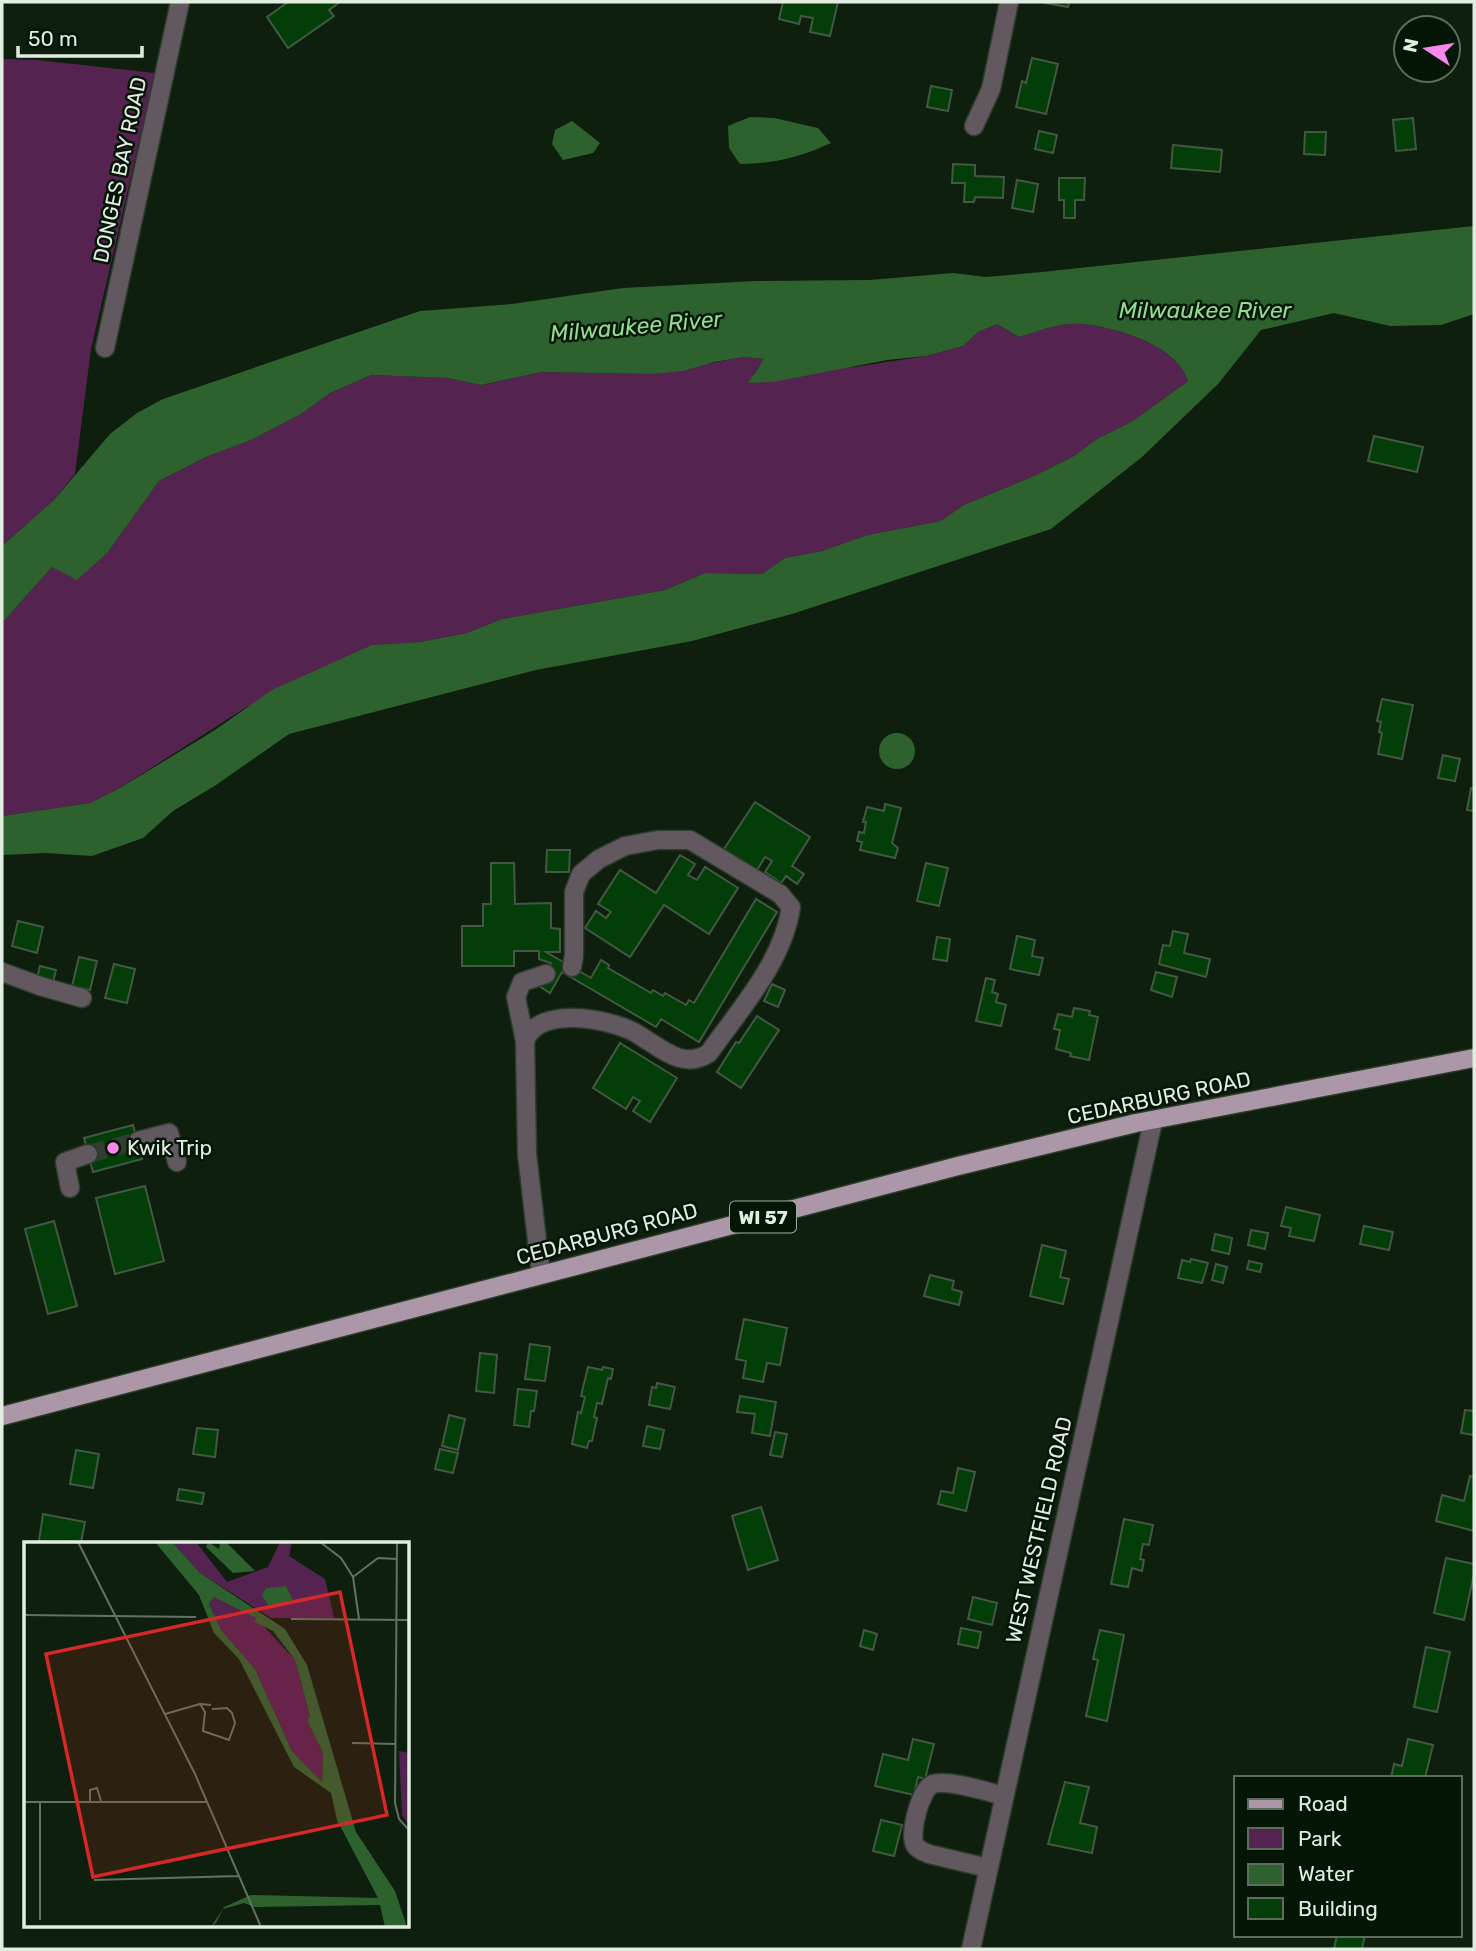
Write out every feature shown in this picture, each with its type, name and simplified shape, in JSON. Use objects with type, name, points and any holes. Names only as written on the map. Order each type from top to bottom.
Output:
[{"type":"main road","name":"CEDARBURG ROAD","points":[[2,1416],[958,1166],[1153,1121],[1474,1058]]},
{"type":"street","name":"DONGES BAY ROAD","points":[[105,348],[180,2]]},
{"type":"street","points":[[974,126],[991,89],[1009,2]]},
{"type":"street","points":[[524,1041],[528,1032],[550,1019],[580,1017],[630,1030],[671,1056],[688,1060],[699,1059],[709,1053],[767,970],[788,923],[791,907],[779,894],[690,840],[659,840],[625,846],[599,859],[582,874],[574,892],[574,955],[561,973],[522,982],[516,997],[524,1041],[527,1154],[541,1275]]},
{"type":"street","points":[[2,972],[82,998]]},
{"type":"street","name":"WEST WESTFIELD ROAD","points":[[971,1949],[1153,1121]]},
{"type":"street","points":[[138,1141],[169,1133],[177,1162]]},
{"type":"street","points":[[70,1188],[65,1162],[88,1154]]},
{"type":"street","points":[[988,1868],[921,1850],[915,1844],[913,1836],[918,1807],[926,1789],[932,1784],[950,1784],[1004,1796]]},
{"type":"green space","points":[[2,59],[37,60],[155,73],[91,349],[75,474],[54,500],[2,546]]},
{"type":"green space","points":[[997,324],[1019,337],[1067,324],[1097,326],[1129,334],[1172,357],[1182,368],[1188,381],[1133,421],[1097,439],[1074,456],[965,505],[941,521],[867,535],[822,551],[785,558],[762,574],[705,573],[665,590],[502,619],[467,633],[420,642],[372,645],[245,708],[120,788],[90,803],[2,816],[2,623],[52,567],[108,552],[159,481],[206,457],[251,440],[301,414],[330,393],[371,375],[448,378],[481,385],[543,372],[651,374],[744,357],[765,359],[753,374],[854,367],[926,356],[963,346],[978,332]]},
{"type":"water","points":[[750,117],[774,118],[818,128],[831,143],[787,159],[740,164],[729,148],[728,126]]},
{"type":"water","points":[[572,121],[600,143],[593,153],[563,160],[552,144],[555,130]]},
{"type":"water","name":"Milwaukee River","points":[[1474,226],[1474,314],[1441,325],[1390,326],[1334,313],[1261,330],[1218,384],[1142,457],[1051,529],[792,614],[692,641],[536,670],[289,734],[216,785],[173,811],[143,838],[92,856],[46,853],[2,855],[2,816],[90,803],[120,788],[215,730],[272,690],[372,645],[420,642],[467,633],[502,619],[665,590],[705,573],[762,574],[785,558],[822,551],[867,535],[941,521],[964,505],[1074,456],[1097,439],[1133,421],[1188,381],[1182,368],[1159,348],[1129,334],[1083,324],[1067,324],[1019,337],[997,324],[978,332],[963,346],[926,356],[887,360],[773,382],[748,383],[764,359],[744,357],[683,371],[651,374],[542,372],[481,385],[448,378],[371,375],[330,393],[301,414],[251,440],[206,457],[159,481],[108,552],[77,580],[52,567],[2,623],[2,546],[54,500],[110,434],[137,413],[163,399],[420,311],[512,304],[623,288],[756,281],[870,280],[953,273],[986,277]]},
{"type":"water","points":[[897,733],[910,738],[915,751],[910,764],[897,769],[884,764],[879,751],[884,738]]},
{"type":"building","points":[[288,2],[340,2],[329,10],[334,16],[288,48],[267,17]]},
{"type":"building","points":[[783,2],[838,2],[830,36],[810,32],[813,18],[801,16],[799,24],[779,19]]},
{"type":"building","points":[[1040,2],[1069,2],[1068,7]]},
{"type":"building","points":[[1032,58],[1058,64],[1046,114],[1016,107],[1022,81],[1026,83]]},
{"type":"building","points":[[931,86],[952,90],[948,111],[927,107]]},
{"type":"building","points":[[1413,118],[1416,149],[1396,151],[1393,120]]},
{"type":"building","points":[[1039,131],[1057,135],[1053,153],[1035,149]]},
{"type":"building","points":[[1305,132],[1326,132],[1325,155],[1304,154]]},
{"type":"building","points":[[1173,145],[1222,150],[1220,172],[1171,168]]},
{"type":"building","points":[[953,164],[975,165],[975,176],[1004,177],[1003,198],[975,197],[974,202],[964,202],[965,183],[952,183]]},
{"type":"building","points":[[1059,178],[1085,178],[1084,200],[1075,200],[1075,218],[1064,218],[1064,200],[1059,200]]},
{"type":"building","points":[[1017,180],[1038,184],[1033,212],[1012,208]]},
{"type":"building","points":[[1374,436],[1423,447],[1417,472],[1368,461]]},
{"type":"building","points":[[1382,699],[1413,705],[1402,759],[1378,754],[1382,733],[1379,732],[1381,722],[1377,721]]},
{"type":"building","points":[[1443,755],[1460,759],[1455,781],[1438,778]]},
{"type":"building","points":[[1471,788],[1474,789],[1474,811],[1467,810]]},
{"type":"building","points":[[755,802],[810,837],[792,866],[804,874],[797,884],[786,876],[781,883],[765,872],[772,861],[765,857],[757,870],[724,849]]},
{"type":"building","points":[[885,804],[901,808],[892,843],[898,848],[895,858],[860,850],[862,842],[857,841],[859,832],[864,833],[866,822],[863,822],[867,807],[884,811]]},
{"type":"building","points":[[547,850],[570,850],[569,872],[546,872]]},
{"type":"building","points":[[680,855],[695,864],[688,875],[697,880],[705,867],[738,888],[709,934],[664,905],[630,957],[585,928],[596,911],[606,918],[611,912],[598,904],[620,870],[656,893]]},
{"type":"building","points":[[491,863],[514,863],[515,904],[551,903],[551,928],[560,929],[560,952],[546,952],[591,978],[601,960],[609,965],[608,968],[651,993],[653,990],[663,996],[665,993],[686,1005],[689,1000],[694,1003],[756,899],[777,912],[699,1042],[661,1019],[656,1027],[562,972],[550,993],[539,986],[551,963],[539,959],[539,951],[514,951],[514,966],[462,966],[462,926],[483,926],[483,904],[491,904]]},
{"type":"building","points":[[926,863],[948,868],[939,906],[917,901]]},
{"type":"building","points":[[18,921],[43,927],[37,953],[12,946]]},
{"type":"building","points":[[1173,931],[1188,934],[1184,953],[1210,959],[1206,977],[1159,964],[1163,945],[1170,946]]},
{"type":"building","points":[[1017,936],[1035,940],[1032,956],[1043,958],[1039,975],[1010,969]]},
{"type":"building","points":[[937,937],[950,939],[947,961],[933,959]]},
{"type":"building","points":[[79,957],[97,961],[90,990],[72,986]]},
{"type":"building","points":[[114,964],[135,969],[127,1003],[105,998]]},
{"type":"building","points":[[40,966],[56,970],[51,990],[35,986]]},
{"type":"building","points":[[1156,972],[1177,977],[1172,997],[1151,990]]},
{"type":"building","points":[[986,978],[995,980],[992,992],[998,994],[996,1002],[1006,1005],[1001,1026],[976,1021]]},
{"type":"building","points":[[772,984],[785,990],[778,1007],[764,1001]]},
{"type":"building","points":[[1074,1008],[1090,1011],[1089,1015],[1098,1017],[1089,1060],[1070,1056],[1071,1053],[1056,1049],[1060,1030],[1054,1029],[1058,1014],[1072,1017]]},
{"type":"building","points":[[757,1016],[779,1030],[741,1088],[717,1072]]},
{"type":"building","points":[[620,1043],[677,1078],[650,1122],[633,1111],[640,1101],[633,1097],[626,1109],[593,1088]]},
{"type":"building","name":"Kwik Trip","points":[[133,1125],[142,1159],[93,1172],[84,1138]]},
{"type":"building","name":"Kwik Trip","points":[[145,1186],[164,1261],[115,1274],[96,1198]]},
{"type":"building","points":[[1286,1207],[1320,1215],[1314,1241],[1289,1236],[1291,1228],[1281,1226]]},
{"type":"building","points":[[54,1221],[77,1306],[48,1314],[25,1229]]},
{"type":"building","points":[[1364,1226],[1393,1232],[1389,1250],[1360,1244]]},
{"type":"building","points":[[1251,1230],[1268,1233],[1265,1249],[1248,1245]]},
{"type":"building","points":[[1215,1234],[1232,1238],[1229,1254],[1212,1250]]},
{"type":"building","points":[[1042,1245],[1066,1251],[1060,1277],[1069,1279],[1063,1304],[1030,1296]]},
{"type":"building","points":[[1191,1259],[1208,1263],[1202,1283],[1178,1278],[1182,1260],[1190,1262]]},
{"type":"building","points":[[1249,1261],[1262,1264],[1260,1272],[1247,1269]]},
{"type":"building","points":[[1216,1264],[1227,1267],[1223,1283],[1212,1280]]},
{"type":"building","points":[[930,1275],[954,1281],[952,1289],[962,1292],[959,1305],[924,1296]]},
{"type":"building","points":[[744,1319],[787,1328],[780,1365],[767,1363],[763,1382],[743,1378],[746,1361],[736,1359]]},
{"type":"building","points":[[530,1344],[550,1347],[545,1381],[525,1379]]},
{"type":"building","points":[[480,1353],[497,1355],[494,1393],[476,1391]]},
{"type":"building","points":[[588,1367],[613,1369],[602,1404],[597,1403],[592,1441],[589,1441],[587,1448],[572,1444],[578,1412],[581,1413],[585,1397],[581,1396]]},
{"type":"building","points":[[657,1383],[675,1387],[670,1409],[649,1405],[652,1387],[656,1388]]},
{"type":"building","points":[[518,1389],[537,1391],[529,1427],[514,1425]]},
{"type":"building","points":[[740,1396],[776,1402],[770,1436],[752,1433],[755,1414],[737,1412]]},
{"type":"building","points":[[1465,1410],[1474,1411],[1474,1435],[1461,1433]]},
{"type":"building","points":[[449,1415],[465,1419],[458,1450],[442,1446]]},
{"type":"building","points":[[647,1426],[664,1430],[660,1449],[643,1446]]},
{"type":"building","points":[[197,1428],[218,1430],[215,1457],[193,1454]]},
{"type":"building","points":[[775,1432],[787,1434],[782,1457],[770,1455]]},
{"type":"building","points":[[440,1449],[458,1453],[453,1473],[435,1469]]},
{"type":"building","points":[[76,1450],[99,1454],[93,1488],[70,1484]]},
{"type":"building","points":[[958,1468],[975,1472],[966,1511],[938,1504],[941,1491],[953,1493]]},
{"type":"building","points":[[1470,1476],[1474,1477],[1474,1531],[1436,1521],[1442,1495],[1464,1501]]},
{"type":"building","points":[[179,1489],[204,1493],[202,1504],[177,1500]]},
{"type":"building","points":[[761,1507],[778,1560],[748,1570],[732,1516]]},
{"type":"building","points":[[43,1514],[85,1522],[81,1542],[39,1541]]},
{"type":"building","points":[[1124,1519],[1153,1525],[1149,1545],[1143,1544],[1140,1559],[1144,1560],[1142,1571],[1132,1568],[1128,1587],[1111,1584]]},
{"type":"building","points":[[1446,1558],[1474,1564],[1464,1620],[1434,1613]]},
{"type":"building","points":[[973,1597],[997,1603],[992,1625],[968,1619]]},
{"type":"building","points":[[961,1628],[981,1632],[978,1648],[958,1644]]},
{"type":"building","points":[[864,1630],[877,1634],[873,1650],[860,1646]]},
{"type":"building","points":[[1100,1630],[1124,1635],[1107,1721],[1086,1716],[1098,1660],[1093,1659]]},
{"type":"building","points":[[1426,1647],[1450,1652],[1437,1712],[1414,1707]]},
{"type":"building","points":[[913,1739],[934,1744],[925,1779],[918,1777],[914,1795],[875,1786],[883,1754],[908,1760]]},
{"type":"building","points":[[1408,1739],[1433,1745],[1425,1776],[1391,1776],[1394,1764],[1402,1766]]},
{"type":"building","points":[[1065,1782],[1089,1787],[1080,1823],[1097,1827],[1092,1853],[1048,1844]]},
{"type":"building","points":[[881,1820],[902,1825],[894,1856],[873,1851]]},
{"type":"building","points":[[1337,1937],[1365,1937],[1362,1949],[1334,1949]]},
{"type":"tunnel","points":[[88,1154],[138,1141]]},
{"type":"place","name":"Kwik Trip","points":[[113,1148]]}]
